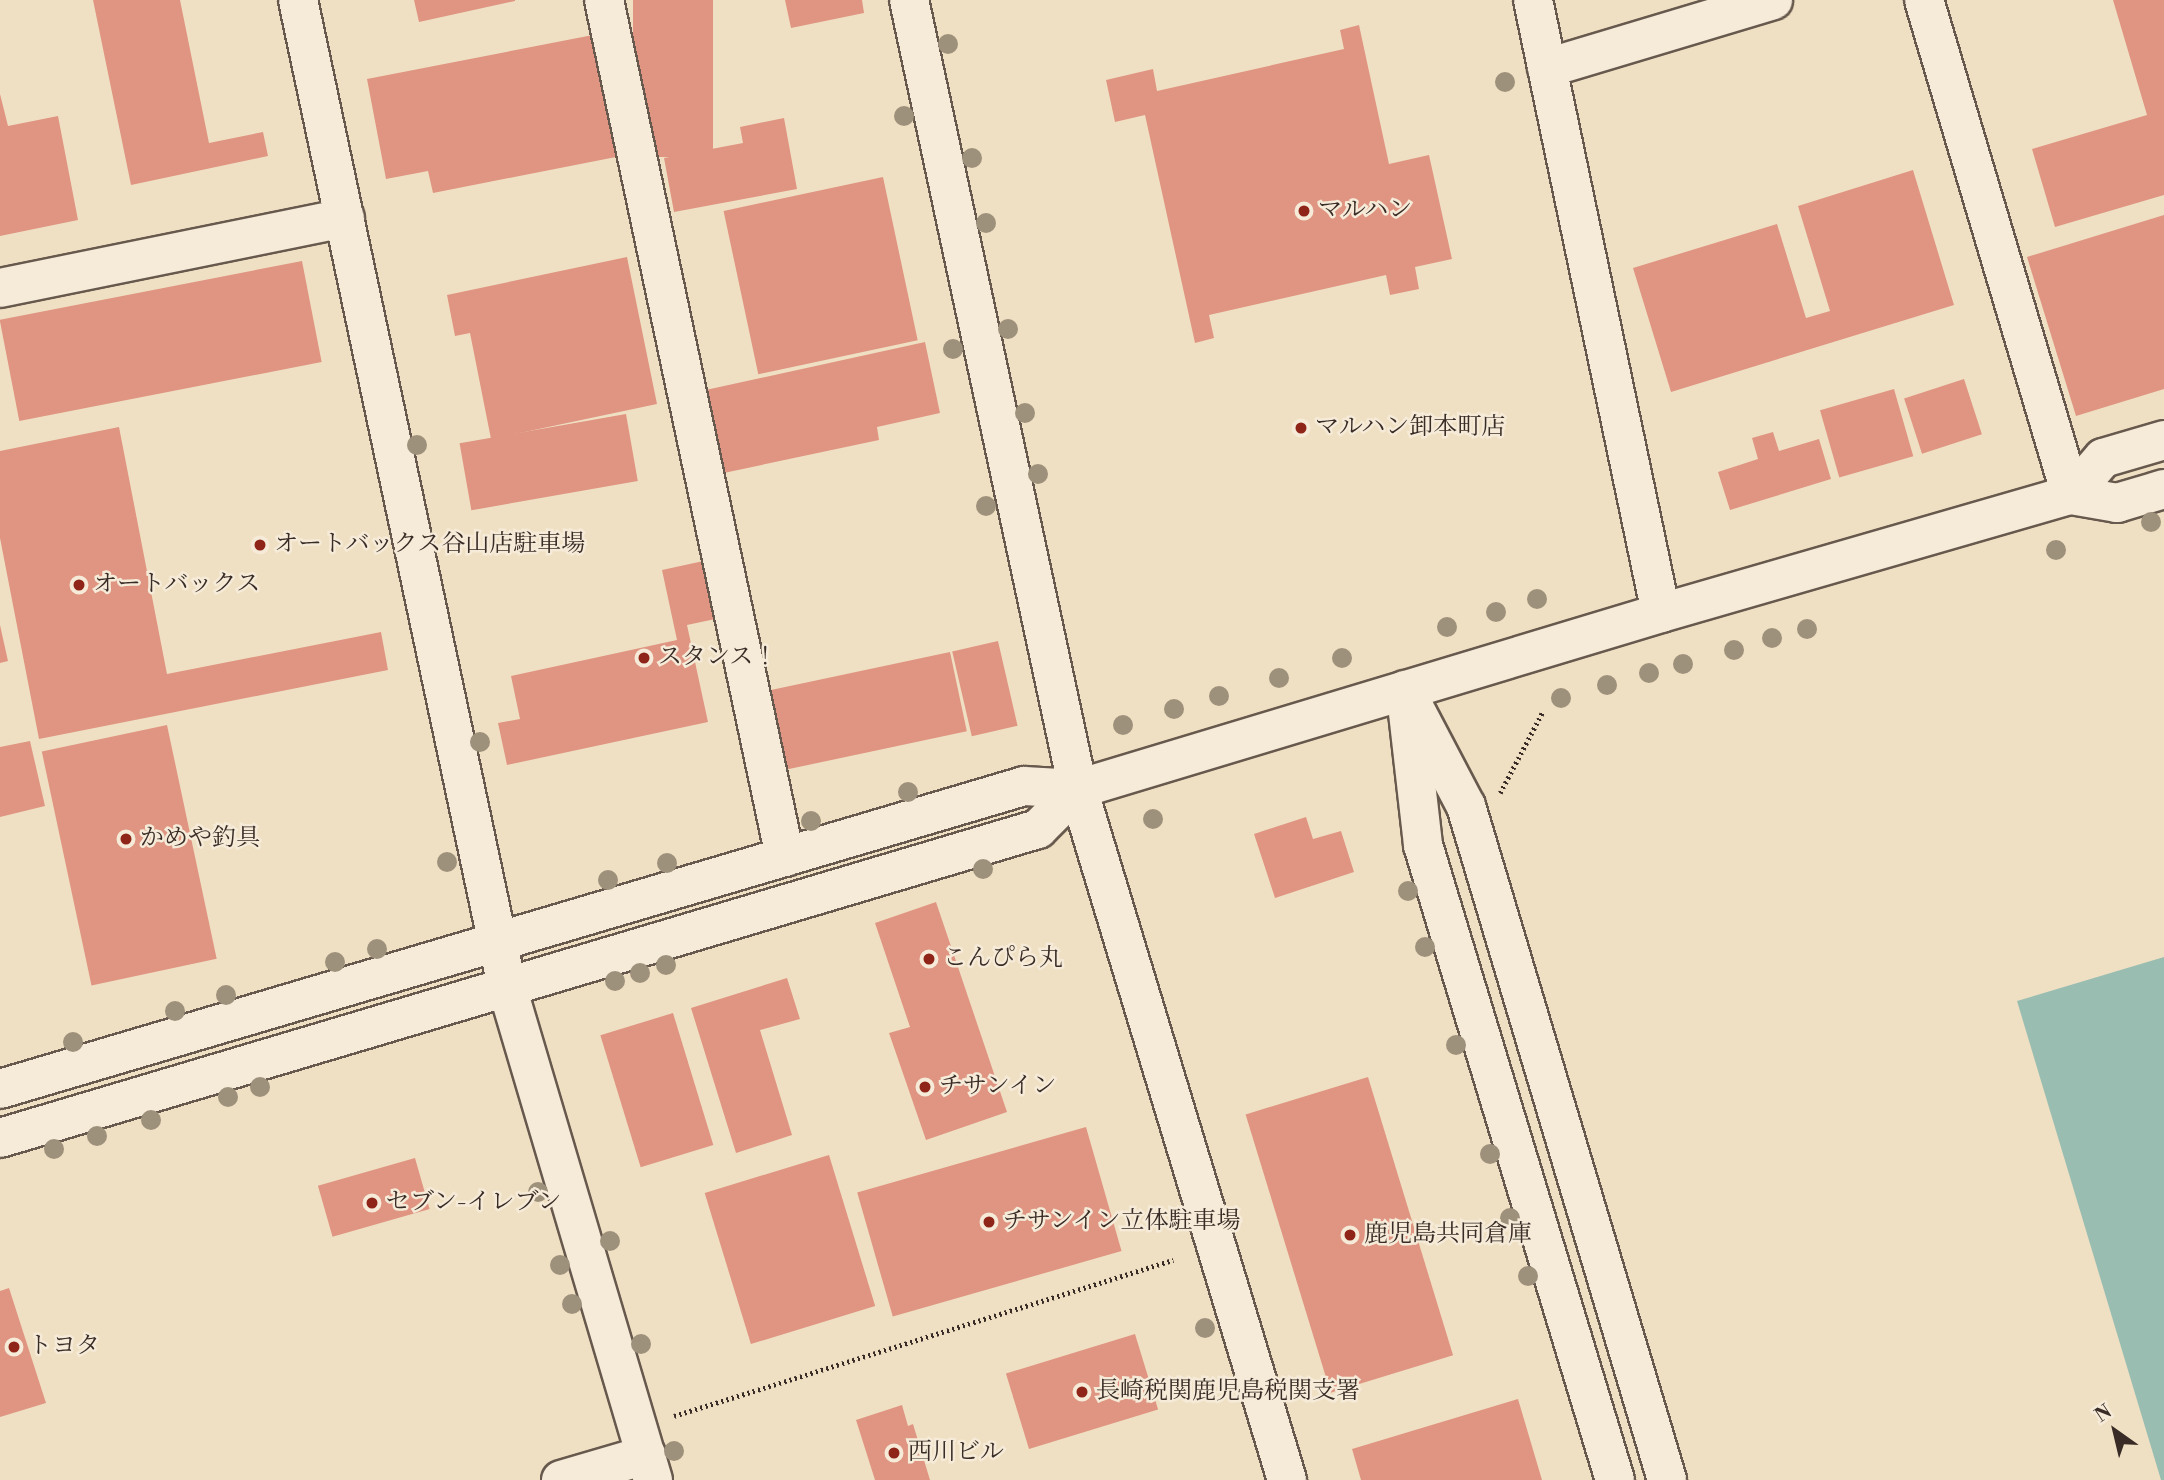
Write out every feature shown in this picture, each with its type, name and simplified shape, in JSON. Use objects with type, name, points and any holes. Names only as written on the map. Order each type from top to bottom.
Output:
[{"type":"street","points":[[298,0],[507,987],[649,1468],[561,1480]]},
{"type":"street","points":[[604,0],[785,857]]},
{"type":"street","points":[[909,0],[1078,789],[1287,1480]]},
{"type":"street","points":[[1534,0],[1661,613]]},
{"type":"street","points":[[1548,68],[1773,0]]},
{"type":"street","points":[[1924,0],[2071,495]]},
{"type":"street","points":[[0,288],[345,218]]},
{"type":"street","points":[[2071,495],[2103,458],[2164,440]]},
{"type":"street","points":[[0,1089],[1024,786],[1078,789],[1661,613],[2071,495],[2117,503],[2164,489]]},
{"type":"street","points":[[1405,690],[1423,845],[1615,1480]]},
{"type":"street","points":[[1405,690],[1466,806],[1667,1480]]},
{"type":"street","points":[[0,1138],[1038,829],[1078,789]]},
{"type":"path","points":[[1497,797],[1543,710]]},
{"type":"path","points":[[674,1416],[1173,1260]]},
{"type":"water","points":[[2164,957],[2164,1480],[2161,1480],[2017,1001]]},
{"type":"building","points":[[93,0],[180,0],[209,143],[263,132],[268,156],[131,185]]},
{"type":"building","points":[[414,0],[515,0],[515,1],[419,22]]},
{"type":"building","points":[[633,0],[713,0],[713,157],[633,157]]},
{"type":"building","points":[[785,0],[862,0],[864,13],[791,28]]},
{"type":"building","points":[[2113,0],[2164,0],[2164,195],[2055,227],[2032,149],[2147,115]]},
{"type":"building","name":"マルハン","points":[[1359,25],[1389,164],[1429,155],[1452,259],[1415,267],[1419,289],[1390,295],[1386,275],[1209,315],[1214,338],[1195,343],[1145,115],[1115,122],[1106,80],[1153,69],[1157,91],[1344,49],[1340,30]]},
{"type":"building","points":[[598,34],[621,156],[433,193],[428,171],[386,179],[367,79]]},
{"type":"building","points":[[0,94],[8,126],[58,116],[78,220],[0,236]]},
{"type":"building","points":[[784,118],[797,189],[674,212],[664,158],[743,143],[740,127]]},
{"type":"building","points":[[1913,170],[1954,305],[1671,392],[1633,268],[1777,224],[1806,318],[1830,311],[1798,206]]},
{"type":"building","points":[[883,177],[918,340],[758,374],[724,211]]},
{"type":"building","points":[[2164,215],[2164,389],[2076,416],[2027,257]]},
{"type":"building","points":[[627,257],[657,404],[491,439],[470,333],[455,336],[447,295]]},
{"type":"building","points":[[302,261],[322,362],[19,421],[0,320]]},
{"type":"building","points":[[925,342],[940,413],[877,427],[879,440],[719,474],[701,391]]},
{"type":"building","points":[[1964,379],[1982,434],[1922,454],[1904,398]]},
{"type":"building","points":[[1894,389],[1913,456],[1839,478],[1820,410]]},
{"type":"building","points":[[626,414],[638,481],[471,510],[460,443]]},
{"type":"building","name":"オートバックス","points":[[119,427],[167,674],[381,632],[388,670],[39,739],[0,538],[0,451]]},
{"type":"building","points":[[1773,432],[1779,451],[1819,439],[1831,479],[1730,510],[1718,472],[1758,459],[1752,438]]},
{"type":"building","name":"スタンス！","points":[[708,560],[720,618],[687,625],[708,722],[507,765],[498,723],[520,719],[511,676],[677,640],[662,570]]},
{"type":"building","points":[[0,625],[8,661],[0,663]]},
{"type":"building","points":[[998,641],[1018,726],[972,736],[952,652]]},
{"type":"building","points":[[950,652],[967,731],[788,769],[771,690]]},
{"type":"building","name":"かめや釣具","points":[[167,725],[217,959],[91,985],[42,752]]},
{"type":"building","points":[[30,741],[45,806],[0,817],[0,747]]},
{"type":"building","points":[[1306,817],[1313,839],[1341,831],[1354,872],[1275,898],[1254,834]]},
{"type":"building","points":[[936,902],[1007,1112],[926,1140],[889,1033],[910,1027],[875,923]]},
{"type":"building","points":[[787,978],[800,1019],[760,1030],[792,1135],[736,1153],[691,1008]]},
{"type":"building","points":[[673,1013],[713,1145],[641,1167],[600,1035]]},
{"type":"building","name":"鹿児島共同倉庫","points":[[1368,1077],[1453,1355],[1331,1393],[1246,1114]]},
{"type":"building","name":"チサンイン立体駐車場","points":[[1086,1127],[1122,1251],[893,1317],[857,1193]]},
{"type":"building","points":[[829,1155],[875,1306],[751,1344],[705,1193]]},
{"type":"building","points":[[415,1158],[430,1209],[333,1237],[318,1186]]},
{"type":"building","name":"トヨタ","points":[[9,1288],[46,1403],[0,1417],[0,1291]]},
{"type":"building","name":"長崎税関鹿児島税関支署","points":[[1135,1334],[1158,1410],[1029,1449],[1006,1373]]},
{"type":"building","points":[[1518,1399],[1542,1480],[1361,1480],[1352,1449]]},
{"type":"building","name":"西川ビル","points":[[902,1405],[908,1426],[913,1424],[930,1480],[875,1480],[856,1420]]},
{"type":"place","name":"マルハン","points":[[1304,211]]},
{"type":"place","name":"マルハン卸本町店","points":[[1301,428]]},
{"type":"place","name":"オートバックス谷山店駐車場","points":[[260,545]]},
{"type":"place","name":"オートバックス","points":[[79,585]]},
{"type":"place","name":"スタンス！","points":[[644,658]]},
{"type":"place","name":"かめや釣具","points":[[126,839]]},
{"type":"place","name":"こんぴら丸","points":[[929,959]]},
{"type":"place","name":"チサンイン","points":[[925,1087]]},
{"type":"place","name":"セブン-イレブン","points":[[372,1203]]},
{"type":"place","name":"チサンイン立体駐車場","points":[[989,1222]]},
{"type":"place","name":"鹿児島共同倉庫","points":[[1350,1235]]},
{"type":"place","name":"トヨタ","points":[[14,1347]]},
{"type":"place","name":"長崎税関鹿児島税関支署","points":[[1082,1392]]},
{"type":"place","name":"西川ビル","points":[[894,1453]]}]
